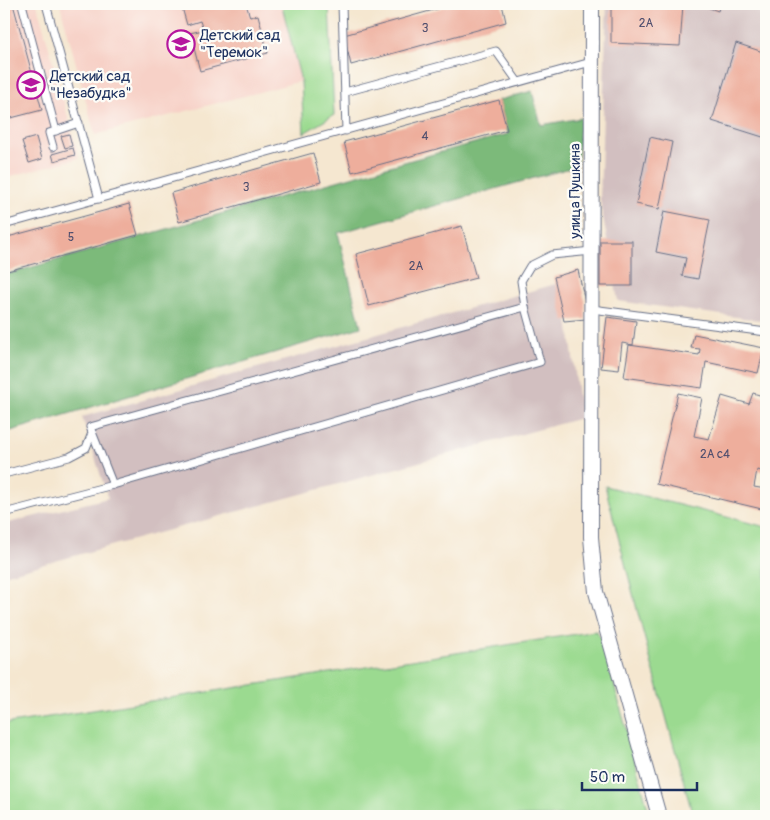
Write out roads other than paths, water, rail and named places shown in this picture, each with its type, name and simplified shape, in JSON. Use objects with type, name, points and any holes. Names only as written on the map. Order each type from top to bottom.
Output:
[{"type":"street","name":"улица Пушкина","points":[[592,4],[591,537],[596,592],[660,816]]},
{"type":"lane","points":[[22,4],[56,131]]},
{"type":"lane","points":[[46,4],[99,199]]},
{"type":"lane","points":[[342,4],[346,131]]},
{"type":"lane","points":[[344,92],[496,51],[518,82]]},
{"type":"lane","points":[[4,225],[591,62]]},
{"type":"lane","points":[[53,147],[50,133],[79,123]]},
{"type":"lane","points":[[4,513],[112,485],[540,362],[525,307],[521,281],[530,266],[552,255],[592,251]]},
{"type":"lane","points":[[112,485],[90,427],[525,307]]},
{"type":"lane","points":[[592,309],[766,332]]},
{"type":"lane","points":[[4,474],[69,457],[86,448],[92,433]]},
{"type":"place","name":"Детский сад \"Теремок\"","points":[[181,44]]},
{"type":"place","name":"Детский сад \"Незабудка\"","points":[[31,85]]}]
